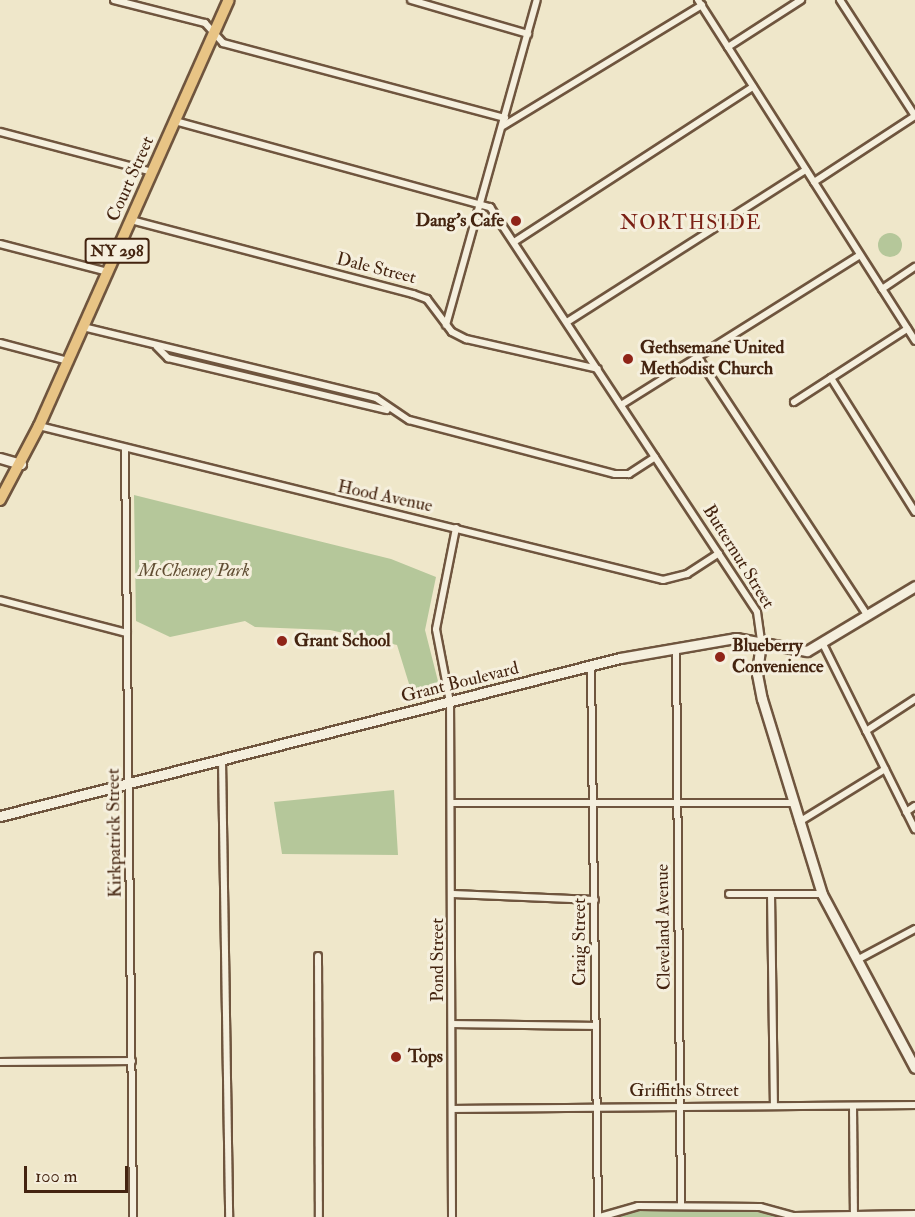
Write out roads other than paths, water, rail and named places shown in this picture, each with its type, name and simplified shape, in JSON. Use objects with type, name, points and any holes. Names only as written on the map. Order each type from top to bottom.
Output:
[{"type":"main road","name":"Court Street","points":[[0,500],[39,426],[229,0]]},
{"type":"street","points":[[114,0],[205,23],[223,43],[505,118]]},
{"type":"street","points":[[411,0],[528,34]]},
{"type":"street","points":[[446,325],[537,0]]},
{"type":"street","points":[[728,47],[801,0]]},
{"type":"street","points":[[814,182],[915,116],[840,0]]},
{"type":"street","points":[[503,126],[700,2],[915,341]]},
{"type":"street","points":[[514,242],[753,87]]},
{"type":"street","points":[[175,121],[482,203]]},
{"type":"street","points":[[0,132],[152,172]]},
{"type":"street","points":[[567,322],[807,170]]},
{"type":"street","name":"Butternut Street","points":[[482,203],[494,211],[758,612],[761,641],[759,686],[822,894],[915,1068]]},
{"type":"street","name":"Dale Street","points":[[131,220],[414,294],[427,299],[446,325],[466,339],[598,369]]},
{"type":"street","points":[[0,244],[108,272]]},
{"type":"street","points":[[621,405],[860,255]]},
{"type":"street","points":[[882,289],[915,267]]},
{"type":"street","points":[[83,327],[157,347],[172,345],[375,398],[387,410]]},
{"type":"street","points":[[794,402],[907,329]]},
{"type":"street","points":[[0,343],[68,361]]},
{"type":"street","points":[[157,347],[168,358],[387,410],[615,474],[629,474],[655,457]]},
{"type":"street","points":[[697,356],[868,616]]},
{"type":"street","points":[[831,378],[915,512]]},
{"type":"street","name":"Hood Avenue","points":[[39,426],[125,449],[673,581],[719,553]]},
{"type":"street","name":"Kirkpatrick Street","points":[[125,449],[133,1217]]},
{"type":"street","points":[[0,459],[21,464]]},
{"type":"street","name":"Pond Street","points":[[452,1217],[453,894],[450,702],[436,620],[456,528]]},
{"type":"street","name":"Grant Boulevard","points":[[0,816],[591,666],[676,648],[736,638],[761,641],[803,652],[823,644],[915,586]]},
{"type":"street","points":[[0,600],[127,633]]},
{"type":"street","points":[[823,644],[915,829]]},
{"type":"street","name":"Cleveland Avenue","points":[[676,648],[681,1206]]},
{"type":"street","name":"Craig Street","points":[[591,666],[599,1217]]},
{"type":"street","points":[[866,731],[915,699]]},
{"type":"street","points":[[222,760],[229,1217]]},
{"type":"street","points":[[799,822],[885,769]]},
{"type":"street","points":[[451,802],[794,803]]},
{"type":"street","points":[[906,812],[915,806]]},
{"type":"street","points":[[453,894],[595,900]]},
{"type":"street","points":[[729,894],[822,894]]},
{"type":"street","points":[[771,894],[774,1106]]},
{"type":"street","points":[[857,960],[915,929]]},
{"type":"street","points":[[318,956],[319,1217]]},
{"type":"street","points":[[453,1024],[596,1026]]},
{"type":"street","points":[[0,1062],[132,1061]]},
{"type":"street","name":"Griffiths Street","points":[[452,1109],[915,1105]]},
{"type":"street","points":[[853,1106],[854,1215]]},
{"type":"street","points":[[599,1217],[623,1208],[681,1206],[760,1207],[794,1217],[915,1214]]},
{"type":"place","name":"Dang's Cafe","points":[[516,221]]},
{"type":"place","name":"Gethsemane United Methodist Church","points":[[628,359]]},
{"type":"place","name":"Grant School","points":[[282,641]]},
{"type":"place","name":"Blueberry Convenience","points":[[720,657]]},
{"type":"place","name":"Tops","points":[[396,1057]]},
{"type":"district","name":"NORTHSIDE","points":[[691,222]]},
{"type":"park label","name":"McChesney Park","points":[[194,571]]}]
